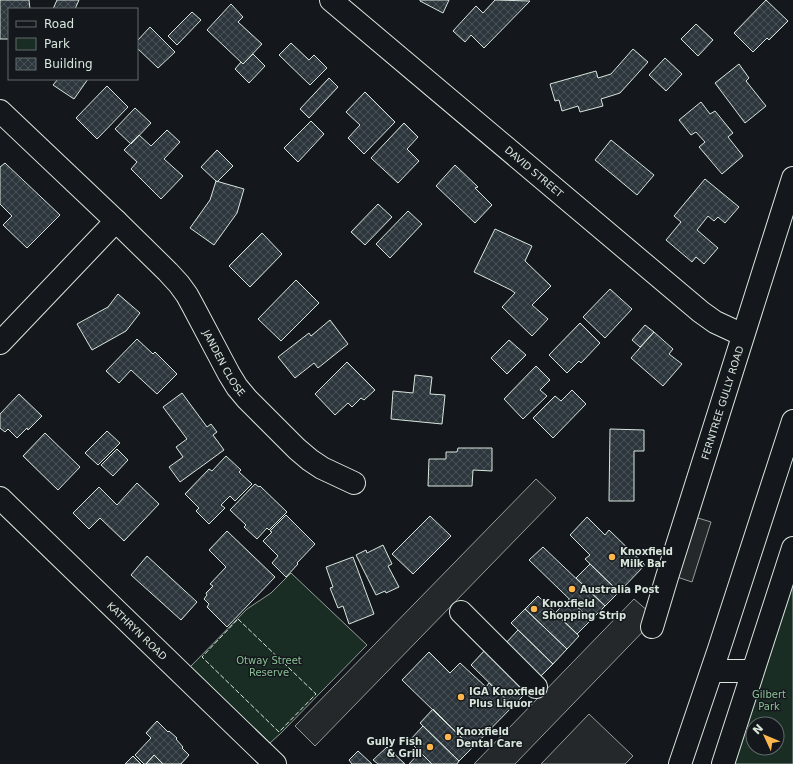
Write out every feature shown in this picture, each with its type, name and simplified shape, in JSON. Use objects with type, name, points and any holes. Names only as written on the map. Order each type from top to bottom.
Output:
[{"type":"street","name":"DAVID STREET","points":[[330,0],[702,312],[715,322],[743,335]]},
{"type":"street","name":"JANDEN CLOSE","points":[[0,111],[168,272],[187,295],[229,374],[247,399],[310,460],[322,468],[354,483]]},
{"type":"street","name":"FERNTREE GULLY ROAD","points":[[652,627],[793,178]]},
{"type":"street","points":[[0,343],[116,221]]},
{"type":"street","points":[[680,764],[712,671],[793,421]]},
{"type":"street","name":"KATHRYN ROAD","points":[[0,498],[275,764]]},
{"type":"street","points":[[723,764],[793,548]]},
{"type":"street","points":[[461,612],[536,687]]},
{"type":"street","points":[[719,649],[753,671]]},
{"type":"street","points":[[712,671],[753,671]]},
{"type":"green space","name":"Gilbert Park","points":[[793,548],[793,764],[723,764]]},
{"type":"green space","name":"Otway Street Reserve","points":[[291,573],[367,645],[270,743],[190,667],[247,609],[271,593]]},
{"type":"shaded area","points":[[536,479],[556,498],[315,746],[295,726]]},
{"type":"shaded area","points":[[685,514],[711,522],[692,582],[665,573]]},
{"type":"shaded area","points":[[634,599],[656,618],[515,764],[474,764]]},
{"type":"shaded area","points":[[589,714],[633,756],[625,764],[541,764]]},
{"type":"building","points":[[0,0],[29,0],[30,8],[8,8],[8,39],[0,39]]},
{"type":"building","points":[[57,0],[79,0],[75,8],[53,8]]},
{"type":"building","points":[[420,0],[449,0],[443,13]]},
{"type":"building","points":[[495,0],[530,1],[484,48],[471,35],[465,42],[453,31],[476,6],[483,13]]},
{"type":"building","points":[[766,0],[788,21],[769,40],[767,38],[753,52],[734,33]]},
{"type":"building","points":[[231,4],[243,17],[238,22],[262,44],[243,64],[207,30]]},
{"type":"building","points":[[192,12],[201,20],[177,45],[168,36]]},
{"type":"building","points":[[696,24],[713,40],[698,56],[681,39]]},
{"type":"building","points":[[150,27],[175,52],[158,68],[138,49],[138,40]]},
{"type":"building","points":[[291,43],[309,60],[314,55],[327,68],[310,85],[279,55]]},
{"type":"building","points":[[633,49],[648,62],[620,93],[601,99],[603,106],[580,112],[578,106],[562,111],[559,100],[555,101],[550,84],[596,71],[598,78],[611,74]]},
{"type":"building","points":[[253,54],[265,66],[249,83],[235,69],[241,62],[243,64]]},
{"type":"building","points":[[665,58],[682,74],[666,91],[649,75]]},
{"type":"building","points":[[739,64],[749,78],[746,81],[766,106],[745,123],[715,83]]},
{"type":"building","points":[[329,78],[338,87],[309,118],[300,109]]},
{"type":"building","points":[[57,80],[87,80],[74,99],[53,85]]},
{"type":"building","points":[[107,86],[128,107],[97,139],[76,118]]},
{"type":"building","points":[[365,92],[395,122],[364,154],[348,138],[360,125],[346,112]]},
{"type":"building","points":[[701,102],[710,114],[715,111],[733,133],[728,137],[743,156],[722,174],[699,147],[705,142],[696,132],[691,135],[679,120]]},
{"type":"building","points":[[135,108],[151,123],[131,144],[115,129]]},
{"type":"building","points":[[311,121],[324,134],[298,162],[284,148]]},
{"type":"building","points":[[404,123],[418,137],[407,149],[419,161],[398,183],[371,158]]},
{"type":"building","points":[[167,130],[180,142],[164,159],[183,176],[161,199],[131,169],[137,162],[124,150],[139,135],[151,146]]},
{"type":"building","points":[[611,140],[654,175],[637,195],[595,160]]},
{"type":"building","points":[[217,150],[233,166],[217,182],[201,167]]},
{"type":"building","points":[[5,163],[60,215],[27,248],[3,225],[12,216],[0,204],[0,167]]},
{"type":"building","points":[[455,165],[478,187],[475,188],[492,205],[475,223],[436,186]]},
{"type":"building","points":[[705,179],[739,207],[725,223],[718,217],[714,221],[708,216],[697,230],[718,248],[704,264],[696,257],[692,262],[666,240],[681,222],[674,216]]},
{"type":"building","points":[[216,181],[244,189],[237,213],[214,245],[190,228],[210,200]]},
{"type":"building","points":[[378,204],[392,217],[365,245],[351,232]]},
{"type":"building","points":[[408,211],[422,224],[390,258],[376,244]]},
{"type":"building","points":[[495,229],[532,246],[525,261],[551,286],[532,305],[548,319],[532,336],[502,307],[515,293],[474,272]]},
{"type":"building","points":[[262,233],[282,254],[250,287],[229,266]]},
{"type":"building","points":[[296,280],[319,303],[281,341],[258,319]]},
{"type":"building","points":[[610,289],[632,309],[605,338],[583,317]]},
{"type":"building","points":[[118,294],[140,313],[126,331],[92,350],[77,324],[108,307]]},
{"type":"building","points":[[330,320],[348,344],[318,368],[314,363],[295,378],[278,357],[309,333],[311,336]]},
{"type":"building","points":[[580,323],[600,343],[581,363],[579,361],[567,373],[549,355]]},
{"type":"building","points":[[645,325],[654,332],[640,347],[632,340]]},
{"type":"building","points":[[654,332],[673,349],[669,354],[682,364],[663,386],[631,358]]},
{"type":"building","points":[[137,339],[153,354],[155,352],[177,374],[157,394],[131,370],[119,383],[106,371]]},
{"type":"building","points":[[509,340],[526,355],[507,374],[491,358]]},
{"type":"building","points":[[347,362],[375,390],[364,400],[361,398],[352,407],[348,403],[335,415],[315,394]]},
{"type":"building","points":[[536,366],[550,380],[540,390],[547,396],[523,419],[504,399]]},
{"type":"building","points":[[415,375],[432,377],[430,394],[445,395],[442,424],[391,419],[393,391],[413,393]]},
{"type":"building","points":[[572,390],[586,404],[553,438],[533,418],[555,396],[561,401]]},
{"type":"building","points":[[182,393],[207,427],[211,424],[217,432],[213,435],[224,450],[180,482],[169,467],[183,457],[176,447],[187,439],[163,407]]},
{"type":"building","points":[[19,394],[42,416],[28,430],[27,428],[17,438],[8,429],[5,432],[0,428],[0,414]]},
{"type":"building","points":[[610,429],[644,430],[644,451],[634,451],[634,501],[609,501]]},
{"type":"building","points":[[107,431],[120,443],[98,465],[85,453]]},
{"type":"building","points":[[45,433],[80,467],[58,490],[23,456]]},
{"type":"building","points":[[458,448],[492,448],[492,471],[473,470],[472,486],[428,486],[429,459],[446,459],[446,452],[457,452]]},
{"type":"building","points":[[117,449],[128,460],[113,476],[101,465]]},
{"type":"building","points":[[226,456],[241,470],[239,472],[252,484],[235,501],[230,496],[221,505],[225,508],[209,524],[196,511],[199,508],[185,494],[209,469],[212,471]]},
{"type":"building","points":[[137,483],[159,504],[124,541],[100,518],[89,529],[73,513],[99,487],[117,505]]},
{"type":"building","points":[[255,484],[259,487],[260,486],[287,512],[269,530],[267,528],[257,539],[244,527],[246,525],[230,510]]},
{"type":"building","points":[[286,515],[315,544],[286,577],[272,563],[278,556],[263,541],[272,532],[270,531]]},
{"type":"building","points":[[430,516],[451,536],[413,574],[392,554]]},
{"type":"building","name":"Knoxfield Milk Bar","points":[[587,517],[605,535],[609,530],[644,564],[644,566],[619,592],[585,559],[590,555],[570,535]]},
{"type":"building","points":[[227,531],[275,577],[227,627],[207,607],[209,604],[204,599],[207,595],[206,593],[213,586],[210,584],[226,567],[209,550]]},
{"type":"building","points":[[383,545],[392,564],[388,566],[399,587],[386,593],[385,591],[376,595],[356,555],[366,550],[367,553]]},
{"type":"building","name":"Australia Post","points":[[543,547],[605,606],[591,620],[529,560]]},
{"type":"building","points":[[147,556],[197,602],[181,620],[131,575]]},
{"type":"building","points":[[353,557],[374,614],[349,624],[343,606],[338,608],[330,588],[333,587],[326,567]]},
{"type":"building","points":[[590,564],[619,592],[605,606],[576,578]]},
{"type":"building","points":[[538,596],[579,636],[567,649],[525,609]]},
{"type":"building","points":[[569,599],[591,620],[577,634],[555,613]]},
{"type":"building","points":[[525,609],[567,649],[553,664],[511,623]]},
{"type":"building","points":[[518,630],[553,664],[540,677],[505,644]]},
{"type":"building","points":[[485,650],[527,692],[513,706],[471,665]]},
{"type":"building","name":"IGA Knoxfield Plus Liquor","points":[[429,652],[450,673],[460,663],[486,687],[489,683],[513,706],[472,748],[402,680]]},
{"type":"building","name":"Knoxfield Dental Care","points":[[433,709],[472,748],[459,761],[420,723]]},
{"type":"building","points":[[157,721],[168,732],[169,731],[177,738],[176,739],[183,747],[182,748],[189,755],[181,764],[163,764],[154,755],[146,764],[144,764],[135,755],[151,738],[146,733]]},
{"type":"building","name":"Gully Fish & Grill","points":[[423,726],[459,761],[457,764],[432,764],[409,741]]},
{"type":"building","points":[[387,747],[405,764],[378,764],[373,760]]},
{"type":"building","points":[[358,751],[372,764],[352,764],[349,760]]},
{"type":"building","points":[[420,752],[432,764],[409,764]]},
{"type":"building","points":[[154,755],[163,764],[146,764]]},
{"type":"building","points":[[133,756],[141,764],[125,764]]},
{"type":"fence","points":[[238,619],[316,694],[279,732],[202,657],[238,619]]},
{"type":"place","name":"Knoxfield Milk Bar","points":[[612,557]]},
{"type":"place","name":"Australia Post","points":[[572,589]]},
{"type":"place","name":"Knoxfield Shopping Strip","points":[[534,609]]},
{"type":"place","name":"IGA Knoxfield Plus Liquor","points":[[461,697]]},
{"type":"place","name":"Knoxfield Dental Care","points":[[448,737]]},
{"type":"place","name":"Gully Fish & Grill","points":[[430,747]]}]
